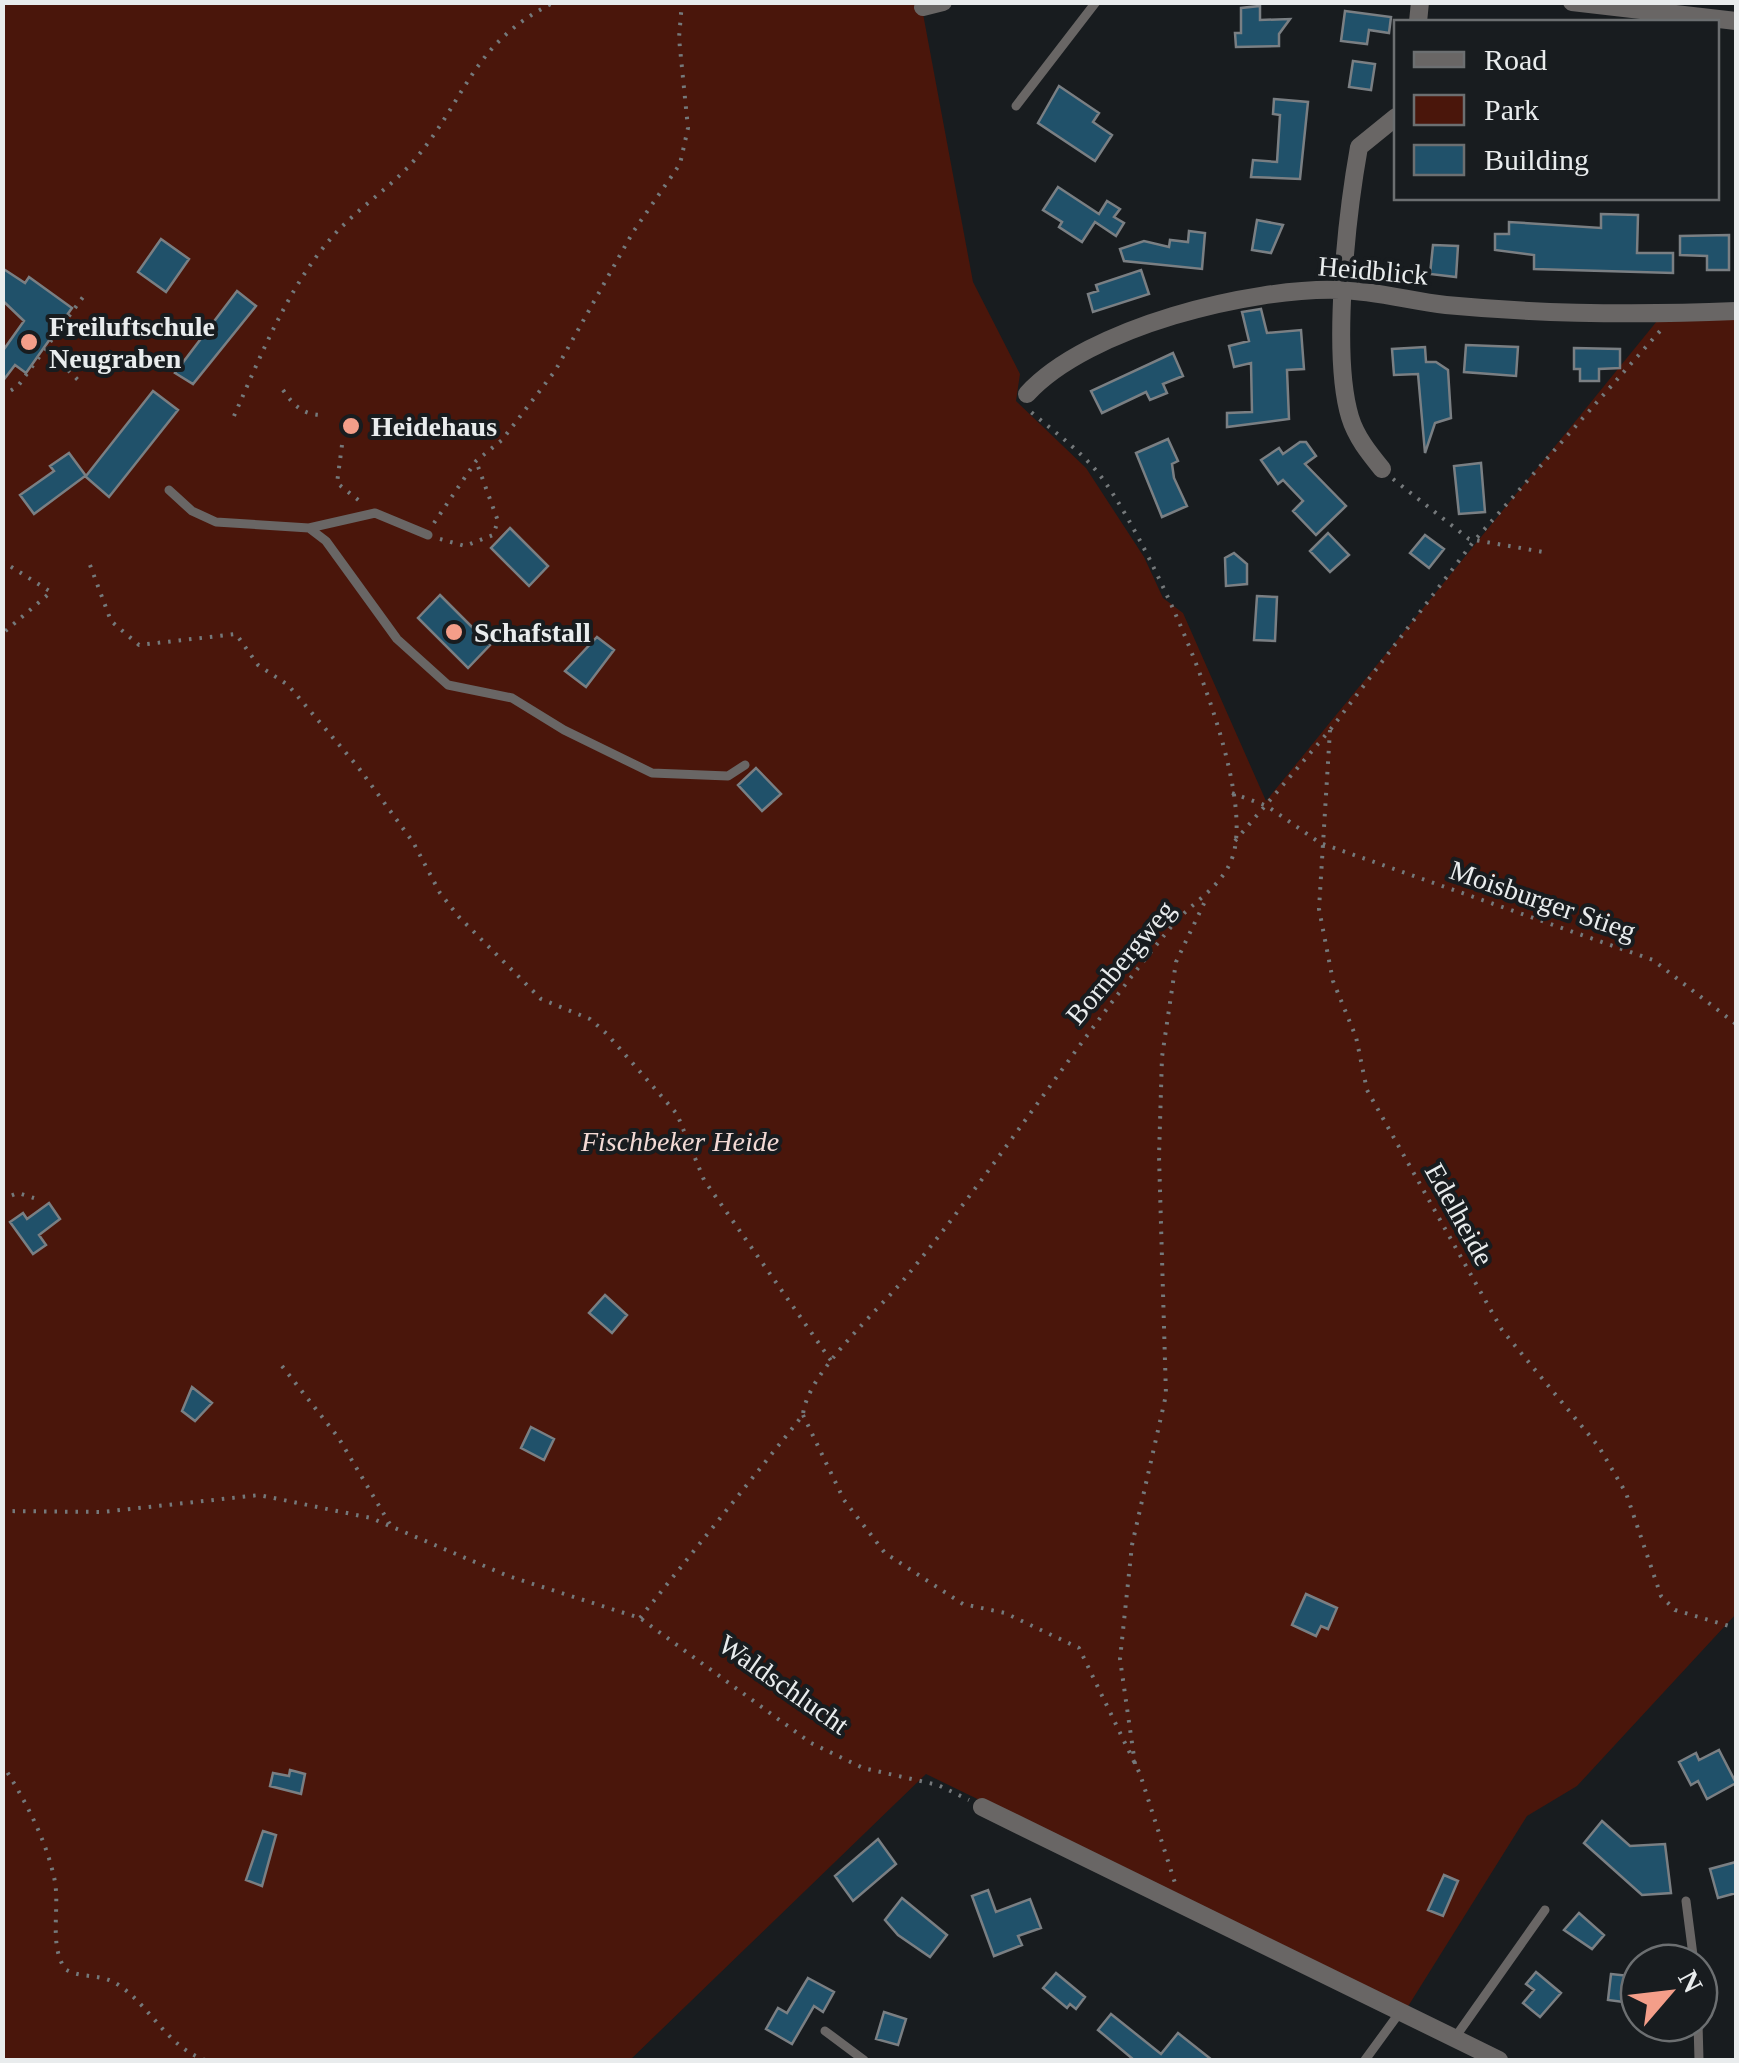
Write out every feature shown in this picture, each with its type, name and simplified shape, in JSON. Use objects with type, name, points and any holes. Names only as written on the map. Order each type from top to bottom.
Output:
[{"type":"street","points":[[922,7],[942,2]]},
{"type":"street","points":[[1572,2],[1736,21]]},
{"type":"street","points":[[1382,470],[1355,430],[1347,404],[1343,290],[1359,147],[1394,118]]},
{"type":"street","name":"Heidblick","points":[[1027,394],[1087,352],[1140,327],[1254,299],[1343,290],[1447,305],[1685,313],[1736,311]]},
{"type":"street","points":[[982,1807],[1499,2060]]},
{"type":"lane","points":[[1016,106],[1096,2]]},
{"type":"lane","points":[[169,490],[192,511],[216,522],[309,528],[375,513],[428,534]]},
{"type":"lane","points":[[309,528],[326,541],[396,639],[448,685],[512,698],[564,730],[652,773],[728,776],[745,765]]},
{"type":"lane","points":[[1686,1901],[1691,1943]]},
{"type":"lane","points":[[1454,2039],[1545,1910]]},
{"type":"lane","points":[[1365,2060],[1400,2012]]},
{"type":"lane","points":[[824,2031],[864,2060]]},
{"type":"path","points":[[234,416],[269,334],[332,237],[412,162],[476,64],[499,38],[555,2]]},
{"type":"path","points":[[476,462],[498,521],[493,535],[465,546],[428,534],[476,462],[502,440],[554,371],[633,232],[680,164],[688,128],[679,38],[682,2]]},
{"type":"path","points":[[2,396],[18,386],[83,297]]},
{"type":"path","name":"Bornbergweg","points":[[640,1618],[802,1415],[804,1404],[832,1362],[907,1276],[1100,1014],[1176,922],[1228,868],[1235,841],[1330,730],[1474,541],[1655,334],[1685,313]]},
{"type":"path","points":[[46,348],[81,383]]},
{"type":"path","points":[[283,390],[294,406],[310,415],[323,415]]},
{"type":"path","points":[[1027,394],[1031,413],[1077,450],[1106,482],[1150,554],[1222,738],[1232,792],[1235,841]]},
{"type":"path","points":[[342,444],[337,483],[375,513]]},
{"type":"path","points":[[1382,470],[1474,541],[1549,553]]},
{"type":"path","points":[[2,560],[51,592],[2,634]]},
{"type":"path","points":[[90,565],[111,621],[139,645],[236,634],[258,665],[288,685],[358,767],[413,842],[459,917],[541,999],[590,1019],[607,1034],[676,1114],[704,1180],[832,1362]]},
{"type":"path","name":"Edelheide","points":[[1330,730],[1320,843],[1319,909],[1333,981],[1356,1037],[1368,1090],[1502,1330],[1599,1447],[1626,1493],[1661,1596],[1676,1610],[1736,1628]]},
{"type":"path","name":"Moisburger Stieg","points":[[1232,792],[1267,806],[1320,843],[1653,960],[1736,1024]]},
{"type":"path","points":[[1135,1764],[1120,1659],[1132,1545],[1166,1395],[1159,1156],[1162,1057],[1176,962],[1209,892]]},
{"type":"path","points":[[2,1199],[18,1193],[34,1198]]},
{"type":"path","points":[[282,1366],[338,1437],[391,1526]]},
{"type":"path","points":[[802,1415],[844,1500],[885,1553],[963,1604],[1005,1612],[1079,1648],[1135,1764],[1168,1856],[1181,1907]]},
{"type":"path","name":"Waldschlucht","points":[[2,1511],[102,1512],[231,1494],[258,1495],[391,1526],[508,1576],[640,1618],[811,1743],[863,1768],[950,1789],[982,1807]]},
{"type":"path","points":[[2,1764],[25,1797],[52,1870],[56,1944],[66,1968],[103,1976],[122,1988],[176,2044],[205,2060]]},
{"type":"green space","name":"Fischbeker Heide","points":[[3,3],[921,3],[973,282],[1020,374],[1016,401],[1086,468],[1144,557],[1163,598],[1183,613],[1266,801],[1657,321],[1736,315],[1736,1614],[1577,1786],[1527,1816],[1407,2008],[926,1774],[630,2060],[3,2060]]},
{"type":"building","points":[[1260,6],[1260,20],[1290,19],[1279,34],[1279,46],[1236,47],[1235,33],[1241,33],[1241,8]]},
{"type":"building","points":[[1345,11],[1391,17],[1389,33],[1369,30],[1367,44],[1341,41]]},
{"type":"building","points":[[1353,61],[1375,64],[1371,90],[1349,87]]},
{"type":"building","points":[[1059,86],[1099,113],[1093,122],[1112,135],[1095,161],[1038,123]]},
{"type":"building","points":[[1274,99],[1308,102],[1300,179],[1251,177],[1253,160],[1277,162],[1280,115],[1273,114]]},
{"type":"building","points":[[1058,187],[1099,214],[1107,201],[1120,209],[1114,217],[1124,223],[1116,236],[1095,222],[1082,242],[1059,227],[1062,222],[1043,210]]},
{"type":"building","points":[[1601,214],[1638,215],[1637,253],[1673,253],[1673,273],[1534,269],[1534,255],[1495,250],[1495,234],[1509,234],[1509,222],[1601,228]]},
{"type":"building","points":[[1257,220],[1283,225],[1271,253],[1252,250]]},
{"type":"building","points":[[1189,231],[1205,233],[1202,269],[1124,261],[1120,249],[1144,241],[1169,247],[1170,240],[1188,242]]},
{"type":"building","points":[[1729,235],[1729,270],[1707,270],[1707,256],[1680,255],[1680,236]]},
{"type":"building","points":[[161,239],[189,259],[166,292],[138,272]]},
{"type":"building","points":[[1433,245],[1458,246],[1456,277],[1430,274]]},
{"type":"building","points":[[2,268],[25,283],[29,277],[72,308],[26,373],[15,365],[2,382],[2,352],[24,321],[2,300]]},
{"type":"building","points":[[1141,270],[1149,294],[1093,312],[1088,294],[1098,291],[1096,285]]},
{"type":"building","points":[[237,291],[256,306],[193,384],[175,373]]},
{"type":"building","points":[[1261,309],[1267,333],[1301,330],[1304,369],[1287,370],[1289,419],[1227,427],[1227,413],[1252,412],[1251,363],[1234,367],[1229,346],[1249,341],[1242,312]]},
{"type":"building","points":[[1466,345],[1518,347],[1516,376],[1464,372]]},
{"type":"building","points":[[1425,347],[1426,362],[1436,362],[1448,370],[1451,418],[1435,423],[1425,453],[1418,374],[1394,375],[1392,349]]},
{"type":"building","points":[[1574,348],[1620,349],[1620,368],[1599,369],[1599,381],[1580,381],[1580,369],[1574,369]]},
{"type":"building","points":[[1173,353],[1183,376],[1163,384],[1167,393],[1150,400],[1146,392],[1102,413],[1091,391]]},
{"type":"building","points":[[153,391],[178,410],[109,497],[85,476],[34,514],[20,495],[54,471],[50,466],[69,453],[86,476]]},
{"type":"building","points":[[1168,439],[1178,461],[1172,464],[1174,478],[1187,506],[1162,517],[1136,453]]},
{"type":"building","points":[[1306,442],[1316,456],[1305,464],[1346,506],[1316,535],[1293,511],[1303,501],[1283,480],[1278,484],[1261,460],[1279,448],[1283,454]]},
{"type":"building","points":[[1481,463],[1485,512],[1459,514],[1454,466]]},
{"type":"building","points":[[510,528],[548,566],[529,586],[491,548]]},
{"type":"building","points":[[1328,533],[1349,555],[1330,572],[1310,551]]},
{"type":"building","points":[[1425,535],[1444,549],[1429,568],[1410,553]]},
{"type":"building","points":[[1234,553],[1247,564],[1247,584],[1226,586],[1225,558]]},
{"type":"building","name":"Schafstall","points":[[440,595],[490,645],[468,668],[418,618]]},
{"type":"building","points":[[1257,596],[1277,597],[1275,641],[1254,640]]},
{"type":"building","points":[[597,637],[614,650],[586,687],[565,671]]},
{"type":"building","points":[[756,768],[781,794],[762,811],[738,785]]},
{"type":"building","points":[[49,1203],[60,1219],[39,1235],[46,1245],[33,1254],[10,1222],[23,1213],[27,1219]]},
{"type":"building","points":[[605,1295],[627,1315],[612,1333],[589,1313]]},
{"type":"building","points":[[192,1387],[212,1403],[195,1421],[182,1411]]},
{"type":"building","points":[[531,1427],[554,1439],[544,1460],[521,1448]]},
{"type":"building","points":[[1306,1594],[1337,1608],[1328,1629],[1321,1626],[1316,1636],[1292,1625]]},
{"type":"building","points":[[1719,1750],[1736,1783],[1707,1799],[1698,1781],[1691,1785],[1679,1762],[1696,1753],[1699,1760]]},
{"type":"building","points":[[290,1770],[305,1774],[301,1794],[270,1786],[273,1773],[289,1776]]},
{"type":"building","points":[[1602,1821],[1630,1846],[1665,1844],[1671,1893],[1642,1895],[1584,1843]]},
{"type":"building","points":[[263,1831],[276,1835],[262,1886],[246,1880]]},
{"type":"building","points":[[878,1839],[896,1864],[853,1901],[835,1876]]},
{"type":"building","points":[[1736,1862],[1736,1893],[1718,1898],[1710,1869]]},
{"type":"building","points":[[1444,1875],[1458,1881],[1443,1916],[1428,1910]]},
{"type":"building","points":[[988,1890],[996,1912],[1030,1899],[1041,1928],[1018,1936],[1022,1945],[994,1956],[972,1896]]},
{"type":"building","points":[[902,1898],[947,1935],[930,1957],[898,1935],[885,1920]]},
{"type":"building","points":[[1579,1913],[1604,1935],[1592,1949],[1564,1930]]},
{"type":"building","points":[[1536,1972],[1561,1993],[1540,2017],[1523,2003],[1534,1990],[1526,1984]]},
{"type":"building","points":[[1056,1973],[1085,1997],[1076,2009],[1070,2004],[1067,2008],[1043,1988]]},
{"type":"building","points":[[1611,1974],[1619,1975],[1619,2001],[1608,2000]]},
{"type":"building","points":[[808,1978],[834,1992],[823,2012],[814,2006],[792,2044],[766,2029],[778,2008],[787,2013]]},
{"type":"building","points":[[884,2012],[906,2019],[898,2045],[876,2039]]},
{"type":"building","points":[[1111,2014],[1161,2054],[1178,2033],[1212,2060],[1134,2060],[1098,2030]]},
{"type":"place","name":"Freiluftschule Neugraben","points":[[29,342]]},
{"type":"place","name":"Heidehaus","points":[[351,426]]},
{"type":"place","name":"Schafstall","points":[[454,632]]}]
